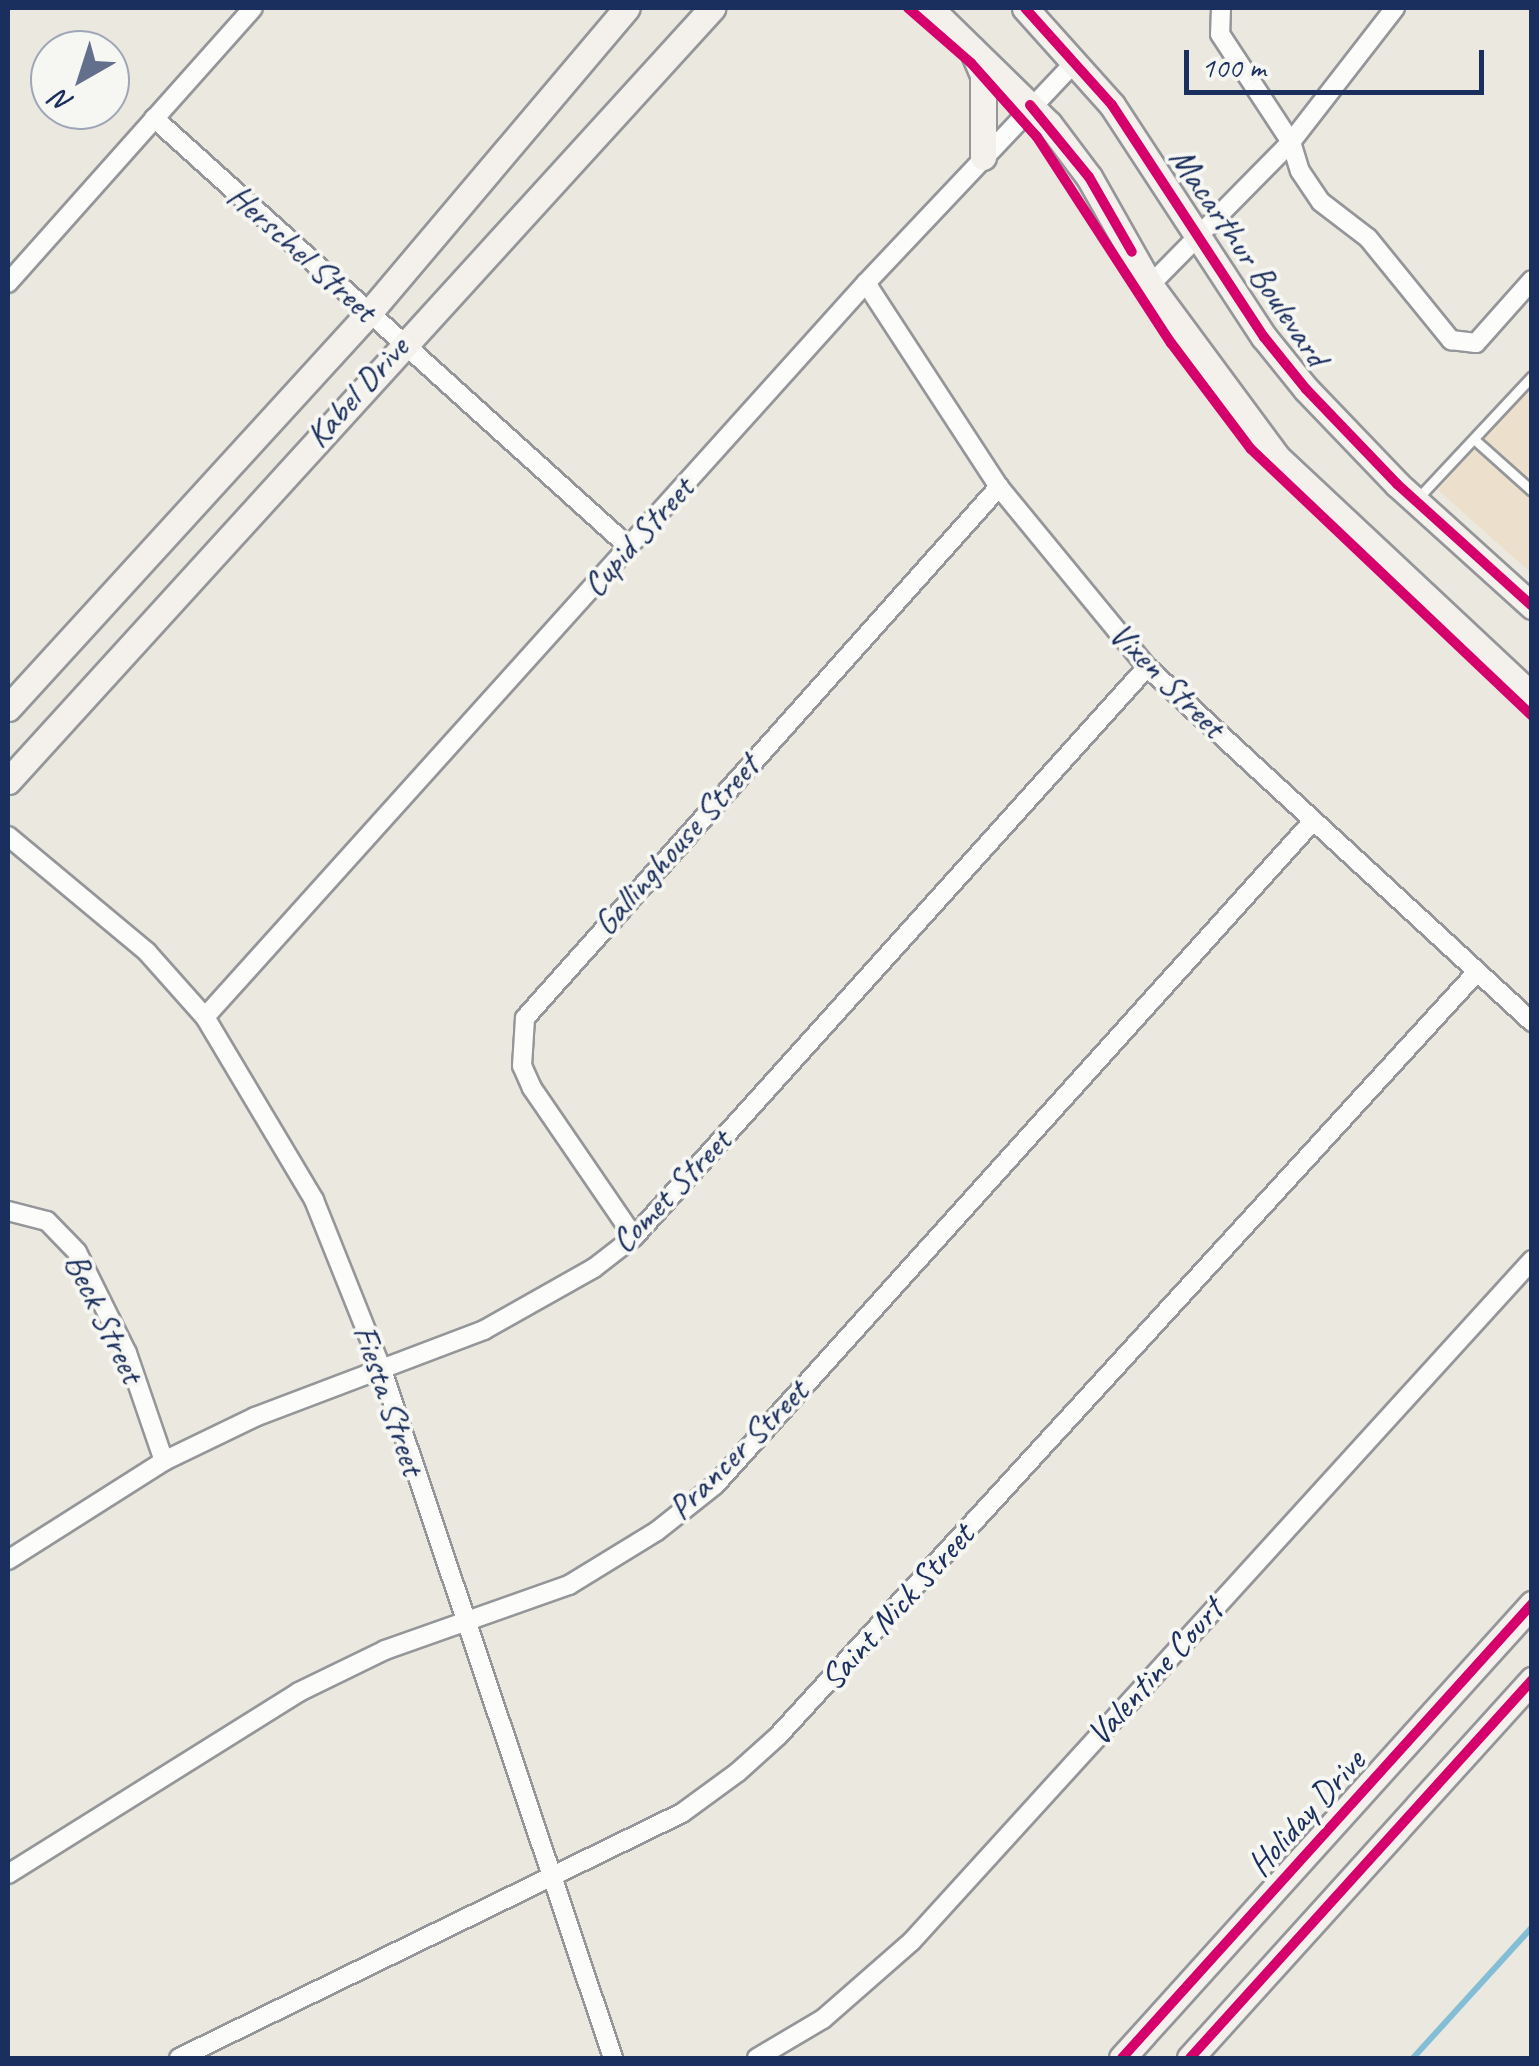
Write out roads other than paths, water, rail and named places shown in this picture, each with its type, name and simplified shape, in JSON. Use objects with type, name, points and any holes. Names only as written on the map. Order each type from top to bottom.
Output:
[{"type":"street","points":[[8,283],[253,8]]},
{"type":"street","name":"Kabel Drive","points":[[8,708],[368,314],[628,8]]},
{"type":"street","name":"Kabel Drive","points":[[8,781],[400,343],[712,8]]},
{"type":"street","points":[[930,8],[1030,106],[1089,177],[1150,286],[1278,458],[1532,696]]},
{"type":"street","name":"Macarthur Boulevard","points":[[1024,8],[1076,61],[1306,389],[1415,501],[1532,606]]},
{"type":"street","points":[[1221,8],[1220,34],[1290,142],[1300,171],[1321,202],[1368,238],[1451,340],[1476,343],[1532,280]]},
{"type":"street","points":[[1150,286],[1290,142],[1394,8]]},
{"type":"street","points":[[970,44],[983,75],[982,156]]},
{"type":"street","name":"Cupid Street","points":[[205,1018],[866,282],[1076,61]]},
{"type":"street","name":"Herschel Street","points":[[154,118],[629,547]]},
{"type":"street","name":"Vixen Street","points":[[866,282],[998,486],[1147,667],[1532,1022]]},
{"type":"street","name":"Gallinghouse Street","points":[[634,1237],[527,1077],[521,1049],[525,1018],[998,486]]},
{"type":"street","name":"Comet Street","points":[[8,1560],[164,1461],[255,1417],[522,1312],[634,1237],[1147,667]]},
{"type":"street","name":"Prancer Street","points":[[8,1874],[299,1692],[385,1650],[584,1577],[715,1484],[1314,821]]},
{"type":"street","name":"Fiesta Street","points":[[8,836],[147,952],[205,1018],[314,1200],[382,1370],[462,1622],[614,2058]]},
{"type":"street","name":"Saint Nick Street","points":[[179,2058],[682,1813],[778,1736],[1476,973]]},
{"type":"street","name":"Beck Street","points":[[8,1211],[47,1221],[78,1252],[127,1353],[164,1461]]},
{"type":"street","name":"Valentine Court","points":[[757,2058],[823,2020],[912,1941],[1532,1260]]},
{"type":"street","name":"Holiday Drive","points":[[1122,2058],[1532,1604]]},
{"type":"street","points":[[1190,2058],[1532,1680]]},
{"type":"lane","points":[[1415,501],[1532,376]]},
{"type":"lane","points":[[1475,440],[1532,491]]},
{"type":"waterway","points":[[1413,2058],[1532,1927]]}]
